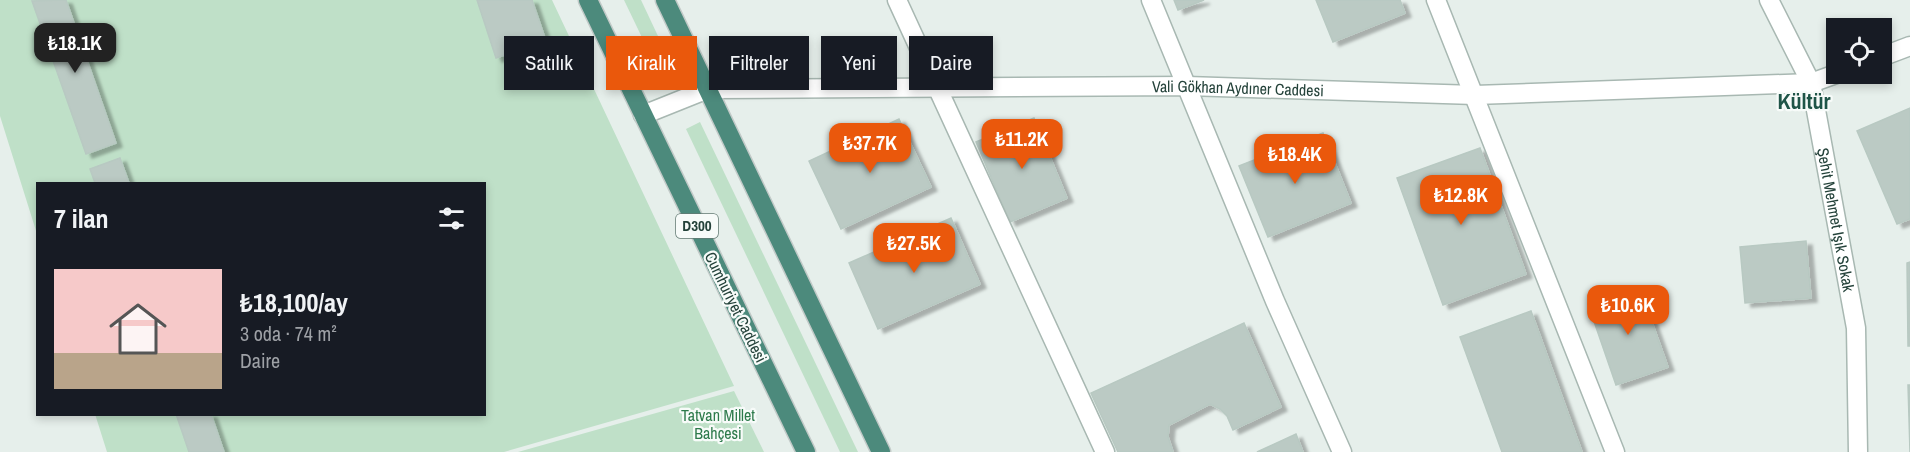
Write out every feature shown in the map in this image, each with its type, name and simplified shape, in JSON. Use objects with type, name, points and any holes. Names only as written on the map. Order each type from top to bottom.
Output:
[{"type":"highway","name":"Cumhuriyet Caddesi","points":[[588,0],[806,452]]},
{"type":"highway","points":[[665,0],[881,452]]},
{"type":"street","points":[[897,0],[914,36]]},
{"type":"street","points":[[1151,0],[1275,301],[1342,452]]},
{"type":"street","points":[[1436,0],[1615,452]]},
{"type":"street","name":"Şehit Mehmet Işık Sokak","points":[[1769,0],[1811,83],[1856,328],[1858,452]]},
{"type":"street","points":[[1892,52],[1910,45]]},
{"type":"street","name":"Vali Gökhan Aydıner Caddesi","points":[[993,88],[1187,86],[1475,94],[1811,83],[1826,78]]},
{"type":"street","name":"Vali Gökhan Aydıner Caddesi","points":[[643,115],[708,89],[909,88]]},
{"type":"street","points":[[940,90],[1105,452]]},
{"type":"green space","points":[[0,0],[552,0],[569,36],[504,36],[504,90],[594,89],[734,386],[504,452],[107,452],[96,416],[486,416],[486,182],[36,182],[36,231],[0,116]]},
{"type":"green space","points":[[624,0],[641,0],[658,36],[641,36]]},
{"type":"green space","points":[[700,122],[858,452],[840,452],[686,129]]},
{"type":"green space","name":"Tatvan Millet Bahçesi","points":[[734,391],[764,452],[518,452]]},
{"type":"building","points":[[66,0],[116,143],[86,154],[32,1]]},
{"type":"building","points":[[477,0],[532,0],[544,36],[504,36],[504,55],[496,58]]},
{"type":"building","points":[[1174,0],[1204,0],[1178,10]]},
{"type":"building","points":[[1316,0],[1400,0],[1405,13],[1333,42]]},
{"type":"building","points":[[1910,108],[1910,219],[1897,224],[1857,131]]},
{"type":"building","points":[[1034,118],[1067,198],[1010,222],[976,142]]},
{"type":"building","points":[[899,119],[931,187],[841,229],[809,161]]},
{"type":"building","points":[[1323,133],[1351,203],[1268,237],[1239,166]]},
{"type":"building","points":[[1480,148],[1526,274],[1443,305],[1397,178]]},
{"type":"building","points":[[120,158],[129,182],[95,182],[90,169]]},
{"type":"building","points":[[951,218],[980,284],[878,329],[849,263]]},
{"type":"building","points":[[1806,241],[1811,298],[1745,303],[1740,247]]},
{"type":"building","points":[[1910,262],[1910,346],[1908,346],[1907,263]]},
{"type":"building","points":[[1639,286],[1668,367],[1616,385],[1588,304]]},
{"type":"building","points":[[1531,311],[1582,452],[1502,452],[1460,337]]},
{"type":"building","points":[[1244,323],[1281,407],[1233,430],[1227,416],[1210,404],[1169,425],[1168,437],[1173,452],[1118,452],[1091,393]]},
{"type":"building","points":[[1908,385],[1910,385],[1910,452]]},
{"type":"building","points":[[177,416],[212,416],[224,452],[189,452]]},
{"type":"building","points":[[1296,434],[1303,452],[1257,452]]},
{"type":"district","name":"Kültür","points":[[1804,101]]}]
